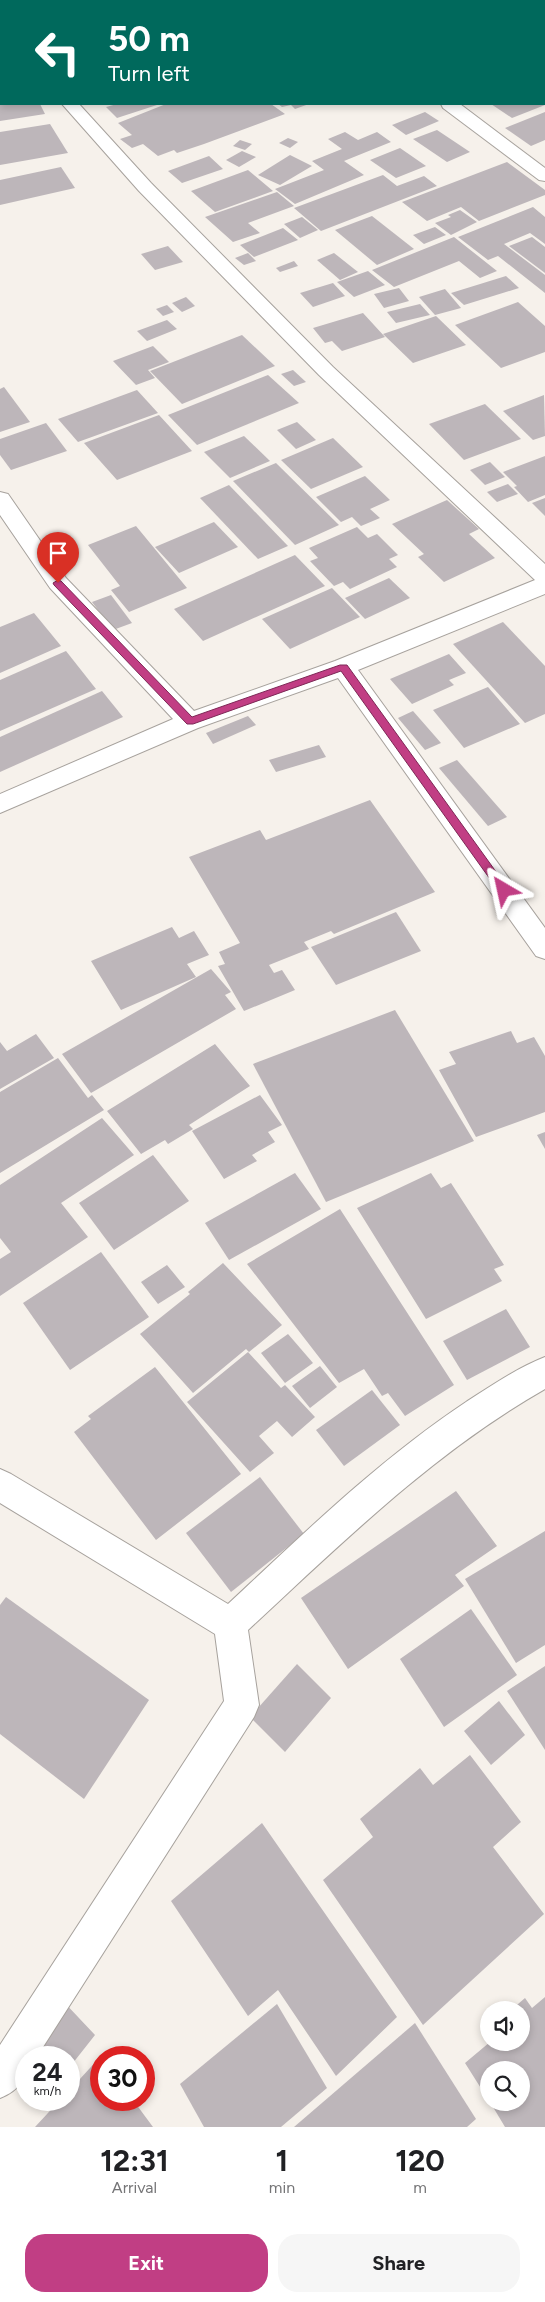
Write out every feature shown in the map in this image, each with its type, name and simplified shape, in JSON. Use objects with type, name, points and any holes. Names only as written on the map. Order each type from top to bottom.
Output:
[{"type":"street","points":[[71,105],[145,187],[326,371],[545,577]]},
{"type":"street","points":[[450,105],[545,176]]},
{"type":"street","points":[[0,499],[58,583],[190,722]]},
{"type":"street","points":[[0,804],[190,722],[343,667],[545,585]]},
{"type":"street","points":[[343,667],[545,948]]},
{"type":"street","points":[[230,1624],[402,1467],[506,1392],[545,1372]]},
{"type":"street","points":[[0,1485],[230,1624]]},
{"type":"street","points":[[0,2079],[242,1705],[230,1624]]},
{"type":"building","points":[[0,105],[40,105],[45,114],[0,121]]},
{"type":"building","points":[[113,105],[157,105],[117,118],[106,107]]},
{"type":"building","points":[[163,105],[272,105],[285,114],[177,153],[174,150],[158,156],[143,144],[132,148],[120,139],[132,135],[118,123]]},
{"type":"building","points":[[291,105],[306,105],[295,109]]},
{"type":"building","points":[[492,105],[545,105],[512,118]]},
{"type":"building","points":[[425,112],[439,121],[406,135],[392,125]]},
{"type":"building","points":[[545,112],[545,140],[531,146],[505,128]]},
{"type":"building","points":[[50,124],[68,153],[0,165],[0,132]]},
{"type":"building","points":[[437,130],[470,152],[447,162],[413,139]]},
{"type":"building","points":[[345,132],[358,140],[377,132],[391,142],[344,161],[364,175],[295,204],[275,189],[324,170],[312,161],[342,149],[328,139]]},
{"type":"building","points":[[288,138],[298,142],[290,148],[279,143]]},
{"type":"building","points":[[240,140],[252,144],[245,150],[233,146]]},
{"type":"building","points":[[400,148],[426,166],[396,178],[370,160]]},
{"type":"building","points":[[242,151],[256,157],[239,167],[226,160]]},
{"type":"building","points":[[290,155],[312,166],[280,185],[258,175]]},
{"type":"building","points":[[209,156],[223,169],[182,183],[168,171]]},
{"type":"building","points":[[507,162],[545,190],[545,195],[479,221],[461,207],[427,221],[402,202]]},
{"type":"building","points":[[61,167],[75,188],[0,205],[0,180]]},
{"type":"building","points":[[248,170],[273,191],[215,212],[191,191]]},
{"type":"building","points":[[383,175],[397,186],[424,176],[437,186],[321,231],[294,208]]},
{"type":"building","points":[[277,192],[294,206],[248,223],[260,233],[233,242],[205,217]]},
{"type":"building","points":[[533,207],[545,217],[545,244],[530,233],[504,244],[545,275],[545,293],[498,256],[488,260],[458,237]]},
{"type":"building","points":[[460,210],[477,222],[451,235],[435,223],[451,217],[448,215]]},
{"type":"building","points":[[372,216],[414,249],[377,265],[335,230]]},
{"type":"building","points":[[302,217],[318,230],[300,238],[284,224]]},
{"type":"building","points":[[435,227],[446,235],[424,244],[413,235]]},
{"type":"building","points":[[283,228],[298,240],[254,257],[240,245]]},
{"type":"building","points":[[454,237],[497,271],[480,278],[459,261],[394,287],[372,270]]},
{"type":"building","points":[[532,237],[545,247],[545,273],[509,246]]},
{"type":"building","points":[[168,246],[183,262],[155,270],[141,254]]},
{"type":"building","points":[[248,253],[256,261],[244,265],[235,258]]},
{"type":"building","points":[[334,253],[358,272],[340,280],[317,260]]},
{"type":"building","points":[[294,261],[298,266],[280,272],[276,268]]},
{"type":"building","points":[[368,271],[385,285],[354,297],[337,282]]},
{"type":"building","points":[[506,276],[519,288],[464,305],[451,293]]},
{"type":"building","points":[[333,283],[345,296],[313,307],[300,293]]},
{"type":"building","points":[[399,288],[409,301],[384,308],[374,294]]},
{"type":"building","points":[[445,289],[461,308],[435,315],[419,297]]},
{"type":"building","points":[[186,297],[195,306],[182,312],[172,303]]},
{"type":"building","points":[[518,302],[545,326],[545,352],[501,368],[455,325]]},
{"type":"building","points":[[420,304],[430,315],[396,323],[387,312]]},
{"type":"building","points":[[167,305],[174,312],[163,316],[156,309]]},
{"type":"building","points":[[363,313],[385,337],[342,351],[332,341],[325,343],[313,328]]},
{"type":"building","points":[[436,316],[466,345],[413,363],[383,334]]},
{"type":"building","points":[[167,320],[177,329],[147,341],[137,331]]},
{"type":"building","points":[[242,335],[275,366],[182,404],[150,371]]},
{"type":"building","points":[[153,346],[169,362],[148,370],[155,378],[136,385],[113,361]]},
{"type":"building","points":[[293,370],[306,382],[294,386],[281,374]]},
{"type":"building","points":[[268,375],[299,403],[197,445],[168,415]]},
{"type":"building","points":[[4,387],[30,422],[0,432],[0,389]]},
{"type":"building","points":[[137,390],[158,413],[78,442],[58,419]]},
{"type":"building","points":[[544,395],[545,436],[533,440],[503,411]]},
{"type":"building","points":[[485,404],[521,439],[464,460],[429,424]]},
{"type":"building","points":[[159,415],[192,451],[117,480],[84,443]]},
{"type":"building","points":[[297,422],[316,440],[296,449],[277,430]]},
{"type":"building","points":[[46,423],[67,451],[11,470],[0,455],[0,439]]},
{"type":"building","points":[[244,436],[270,461],[230,478],[204,452]]},
{"type":"building","points":[[333,438],[363,467],[311,489],[281,460]]},
{"type":"building","points":[[545,456],[545,495],[528,502],[514,487],[517,486],[503,472]]},
{"type":"building","points":[[490,462],[505,477],[485,485],[470,470]]},
{"type":"building","points":[[276,463],[339,525],[295,545],[233,481]]},
{"type":"building","points":[[365,476],[390,500],[370,509],[380,518],[361,526],[352,517],[341,522],[316,497]]},
{"type":"building","points":[[508,484],[518,494],[497,502],[487,492]]},
{"type":"building","points":[[229,485],[288,546],[258,559],[200,498]]},
{"type":"building","points":[[545,498],[545,516],[532,503]]},
{"type":"building","points":[[447,500],[479,529],[469,534],[495,558],[444,582],[418,557],[424,554],[392,524]]},
{"type":"building","points":[[214,522],[238,547],[179,573],[155,547]]},
{"type":"building","points":[[136,526],[187,588],[129,612],[111,590],[120,586],[88,545]]},
{"type":"building","points":[[357,527],[368,538],[377,534],[398,555],[389,559],[397,567],[350,589],[343,582],[334,586],[310,561],[318,558],[309,548]]},
{"type":"building","points":[[295,555],[325,586],[203,641],[174,609]]},
{"type":"building","points":[[389,578],[410,598],[365,619],[345,598]]},
{"type":"building","points":[[332,588],[360,617],[290,649],[262,619]]},
{"type":"building","points":[[111,595],[132,623],[113,630],[92,602]]},
{"type":"building","points":[[34,613],[61,646],[0,673],[0,627]]},
{"type":"building","points":[[503,622],[545,666],[545,714],[525,723],[453,644]]},
{"type":"building","points":[[66,651],[96,689],[0,731],[0,680]]},
{"type":"building","points":[[449,654],[466,673],[449,680],[454,685],[412,704],[390,679]]},
{"type":"building","points":[[488,687],[520,724],[464,748],[433,710]]},
{"type":"building","points":[[102,691],[123,717],[0,772],[0,737]]},
{"type":"building","points":[[413,711],[441,743],[425,750],[398,718]]},
{"type":"building","points":[[248,716],[256,725],[213,744],[206,733]]},
{"type":"building","points":[[319,745],[326,757],[276,772],[269,760]]},
{"type":"building","points":[[457,760],[507,817],[488,826],[439,768]]},
{"type":"building","points":[[370,800],[435,892],[334,934],[331,931],[304,942],[309,949],[269,965],[274,973],[282,970],[295,990],[244,1011],[218,966],[225,964],[219,952],[240,943],[189,857],[260,830],[266,840]]},
{"type":"building","points":[[396,912],[421,951],[336,985],[311,947]]},
{"type":"building","points":[[172,927],[179,938],[194,931],[209,955],[187,964],[196,977],[121,1010],[91,961]]},
{"type":"building","points":[[211,969],[231,992],[225,995],[236,1009],[91,1093],[62,1054]]},
{"type":"building","points":[[395,1010],[474,1141],[326,1202],[253,1064]]},
{"type":"building","points":[[511,1031],[517,1043],[534,1037],[545,1056],[545,1112],[476,1137],[439,1070],[456,1064],[449,1052]]},
{"type":"building","points":[[36,1034],[54,1058],[0,1089],[0,1042],[7,1051]]},
{"type":"building","points":[[215,1044],[250,1086],[189,1125],[193,1129],[168,1144],[165,1140],[141,1154],[107,1111]]},
{"type":"building","points":[[58,1058],[88,1098],[92,1095],[104,1110],[0,1173],[0,1092]]},
{"type":"building","points":[[260,1095],[282,1125],[268,1132],[275,1142],[252,1155],[257,1161],[224,1179],[192,1131]]},
{"type":"building","points":[[102,1118],[134,1155],[61,1203],[88,1237],[0,1296],[0,1259],[11,1252],[0,1238],[0,1185]]},
{"type":"building","points":[[545,1132],[545,1149],[537,1135]]},
{"type":"building","points":[[153,1155],[189,1201],[114,1250],[79,1203]]},
{"type":"building","points":[[295,1173],[321,1209],[229,1260],[205,1223]]},
{"type":"building","points":[[431,1173],[441,1188],[451,1183],[504,1265],[494,1269],[502,1281],[426,1319],[357,1208]]},
{"type":"building","points":[[340,1209],[454,1385],[405,1416],[388,1393],[382,1396],[364,1369],[339,1383],[247,1264]]},
{"type":"building","points":[[101,1252],[149,1317],[70,1370],[23,1303]]},
{"type":"building","points":[[223,1263],[282,1325],[249,1352],[246,1349],[193,1393],[140,1334],[190,1294],[188,1292]]},
{"type":"building","points":[[167,1265],[185,1287],[158,1304],[141,1282]]},
{"type":"building","points":[[506,1309],[530,1347],[467,1380],[443,1341]]},
{"type":"building","points":[[288,1334],[313,1363],[285,1383],[261,1353]]},
{"type":"building","points":[[248,1352],[281,1388],[285,1385],[315,1417],[292,1437],[277,1421],[259,1436],[274,1453],[250,1472],[187,1402]]},
{"type":"building","points":[[320,1366],[337,1387],[310,1408],[292,1386]]},
{"type":"building","points":[[155,1367],[241,1474],[156,1540],[74,1432],[91,1419],[88,1416]]},
{"type":"building","points":[[372,1390],[400,1425],[344,1466],[316,1430]]},
{"type":"building","points":[[260,1477],[304,1534],[231,1592],[186,1533]]},
{"type":"building","points":[[456,1491],[497,1546],[455,1575],[464,1586],[348,1669],[301,1598]]},
{"type":"building","points":[[545,1531],[545,1645],[516,1663],[465,1579]]},
{"type":"building","points":[[6,1597],[149,1700],[84,1799],[0,1734],[0,1605]]},
{"type":"building","points":[[471,1609],[517,1675],[444,1727],[400,1659]]},
{"type":"building","points":[[297,1664],[331,1698],[285,1752],[250,1717]]},
{"type":"building","points":[[545,1666],[545,1750],[507,1691]]},
{"type":"building","points":[[499,1701],[525,1735],[491,1765],[464,1731]]},
{"type":"building","points":[[470,1755],[521,1822],[493,1847],[544,1914],[423,2025],[323,1880],[373,1837],[360,1819],[420,1768],[433,1785]]},
{"type":"building","points":[[262,1823],[397,2017],[336,2076],[278,1990],[248,2016],[171,1901]]},
{"type":"building","points":[[545,1997],[545,2127],[505,2127],[495,2111],[530,2111],[530,2061],[480,2061],[480,2087],[465,2063],[480,2050],[530,2051],[530,2005],[532,2008]]},
{"type":"building","points":[[62,2000],[95,2035],[80,2054],[80,2046],[37,2046]]},
{"type":"building","points":[[277,2004],[327,2088],[281,2127],[204,2127],[180,2084]]},
{"type":"building","points":[[415,2023],[476,2119],[467,2127],[294,2127]]},
{"type":"building","points":[[90,2068],[90,2111],[141,2111],[153,2127],[35,2127],[50,2111],[80,2111],[80,2079]]},
{"type":"route","points":[[58,583],[190,722],[343,667],[504,890]]}]
